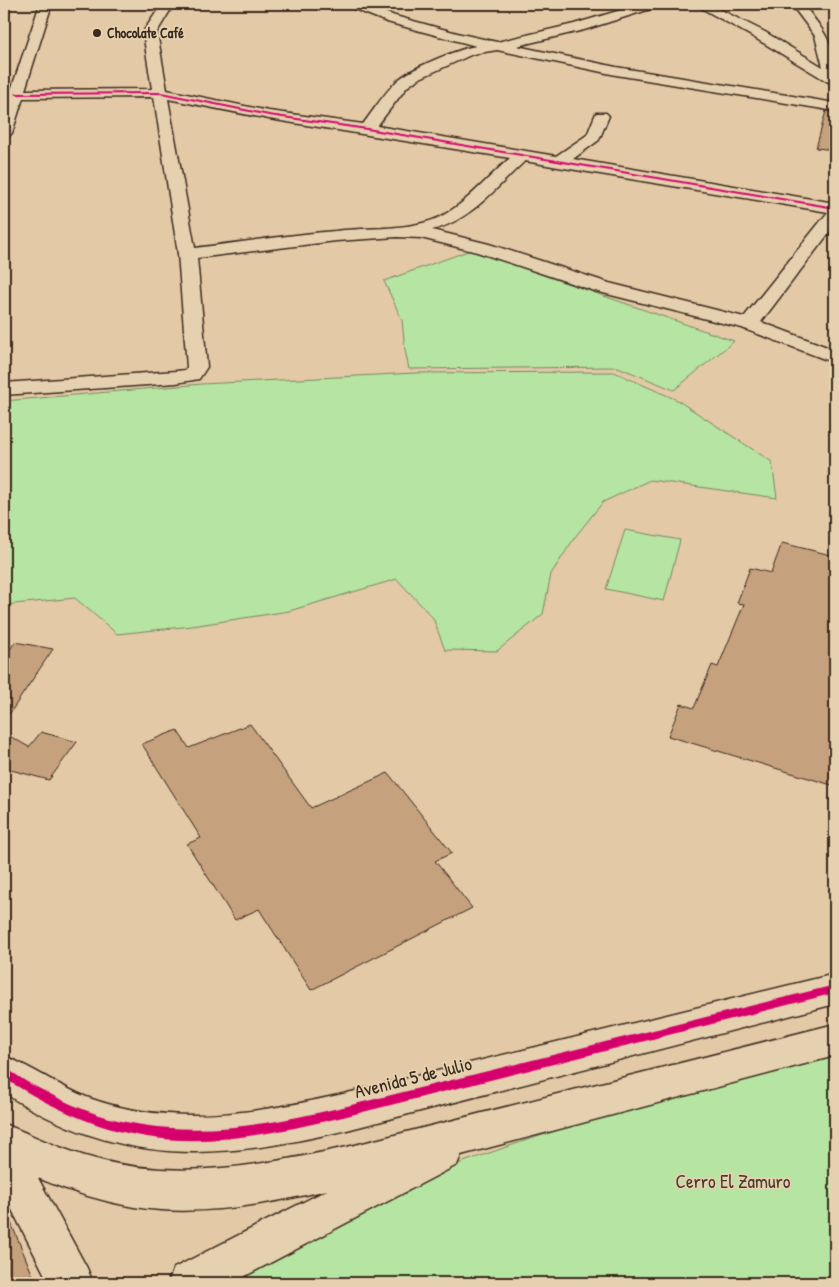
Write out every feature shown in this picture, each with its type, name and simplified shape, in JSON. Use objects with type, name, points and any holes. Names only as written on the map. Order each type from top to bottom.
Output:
[{"type":"street","points":[[4,133],[46,4]]},
{"type":"street","points":[[4,389],[192,375],[197,367],[187,254],[150,32],[168,4]]},
{"type":"street","points":[[353,4],[391,19],[459,38],[616,71],[832,107]]},
{"type":"street","points":[[367,129],[402,84],[413,76],[469,51],[579,27],[653,4]]},
{"type":"street","points":[[700,4],[760,35],[835,80]]},
{"type":"street","points":[[797,4],[821,36],[835,80]]},
{"type":"street","points":[[760,35],[786,36]]},
{"type":"street","points":[[804,36],[835,38]]},
{"type":"street","points":[[16,94],[161,93],[269,115],[367,129],[835,208]]},
{"type":"street","points":[[817,120],[832,107]]},
{"type":"street","points":[[558,162],[594,137],[601,116]]},
{"type":"street","points":[[398,232],[431,226],[450,219],[466,207],[521,156]]},
{"type":"street","points":[[466,207],[459,218],[460,230],[465,237],[478,246]]},
{"type":"street","points":[[749,324],[835,214]]},
{"type":"street","points":[[187,254],[336,236],[398,232],[421,233],[478,246],[602,286],[749,324],[835,357]]},
{"type":"street","name":"Avenida 5 de Julio","points":[[4,1073],[33,1092],[61,1106],[129,1128],[167,1134],[238,1133],[338,1112],[835,989]]},
{"type":"street","points":[[4,1143],[44,1161],[107,1182],[154,1189],[201,1190],[239,1188],[280,1181],[486,1130],[835,1040]]},
{"type":"street","points":[[189,1283],[486,1130]]},
{"type":"street","points":[[4,1154],[72,1283]]},
{"type":"green space","points":[[471,250],[734,341],[674,390],[618,367],[409,369],[402,320],[384,281]]},
{"type":"green space","points":[[614,372],[677,400],[772,462],[777,498],[650,480],[603,502],[575,537],[551,574],[543,614],[497,651],[445,650],[433,618],[397,579],[289,611],[192,626],[117,634],[75,598],[4,605],[4,401],[202,384],[415,373]]},
{"type":"green space","points":[[625,530],[680,540],[664,601],[606,589]]},
{"type":"green space","name":"Cerro El Zamuro","points":[[835,1041],[835,1283],[206,1283],[337,1206],[518,1143]]},
{"type":"building","points":[[826,111],[835,113],[835,150],[816,148]]},
{"type":"building","points":[[782,543],[835,556],[835,786],[668,736],[681,704],[694,708],[712,665],[718,667],[744,604],[737,603],[750,568],[771,573]]},
{"type":"building","points":[[15,642],[53,649],[4,722],[4,658]]},
{"type":"building","points":[[250,724],[311,808],[388,773],[452,853],[435,861],[472,908],[311,990],[259,909],[235,920],[187,844],[201,838],[142,744],[177,730],[189,748]]},
{"type":"building","points":[[41,732],[77,742],[49,780],[11,770],[4,770],[4,733],[29,747]]},
{"type":"building","points":[[4,1206],[36,1283],[4,1283]]},
{"type":"cycle path","points":[[17,94],[161,93],[269,115],[367,129],[835,208]]},
{"type":"cycle path","points":[[4,1073],[62,1105],[83,1114],[125,1127],[169,1134],[204,1135],[239,1132],[273,1127],[343,1112],[835,989]]},
{"type":"place","name":"Chocolate Café","points":[[97,33]]}]
